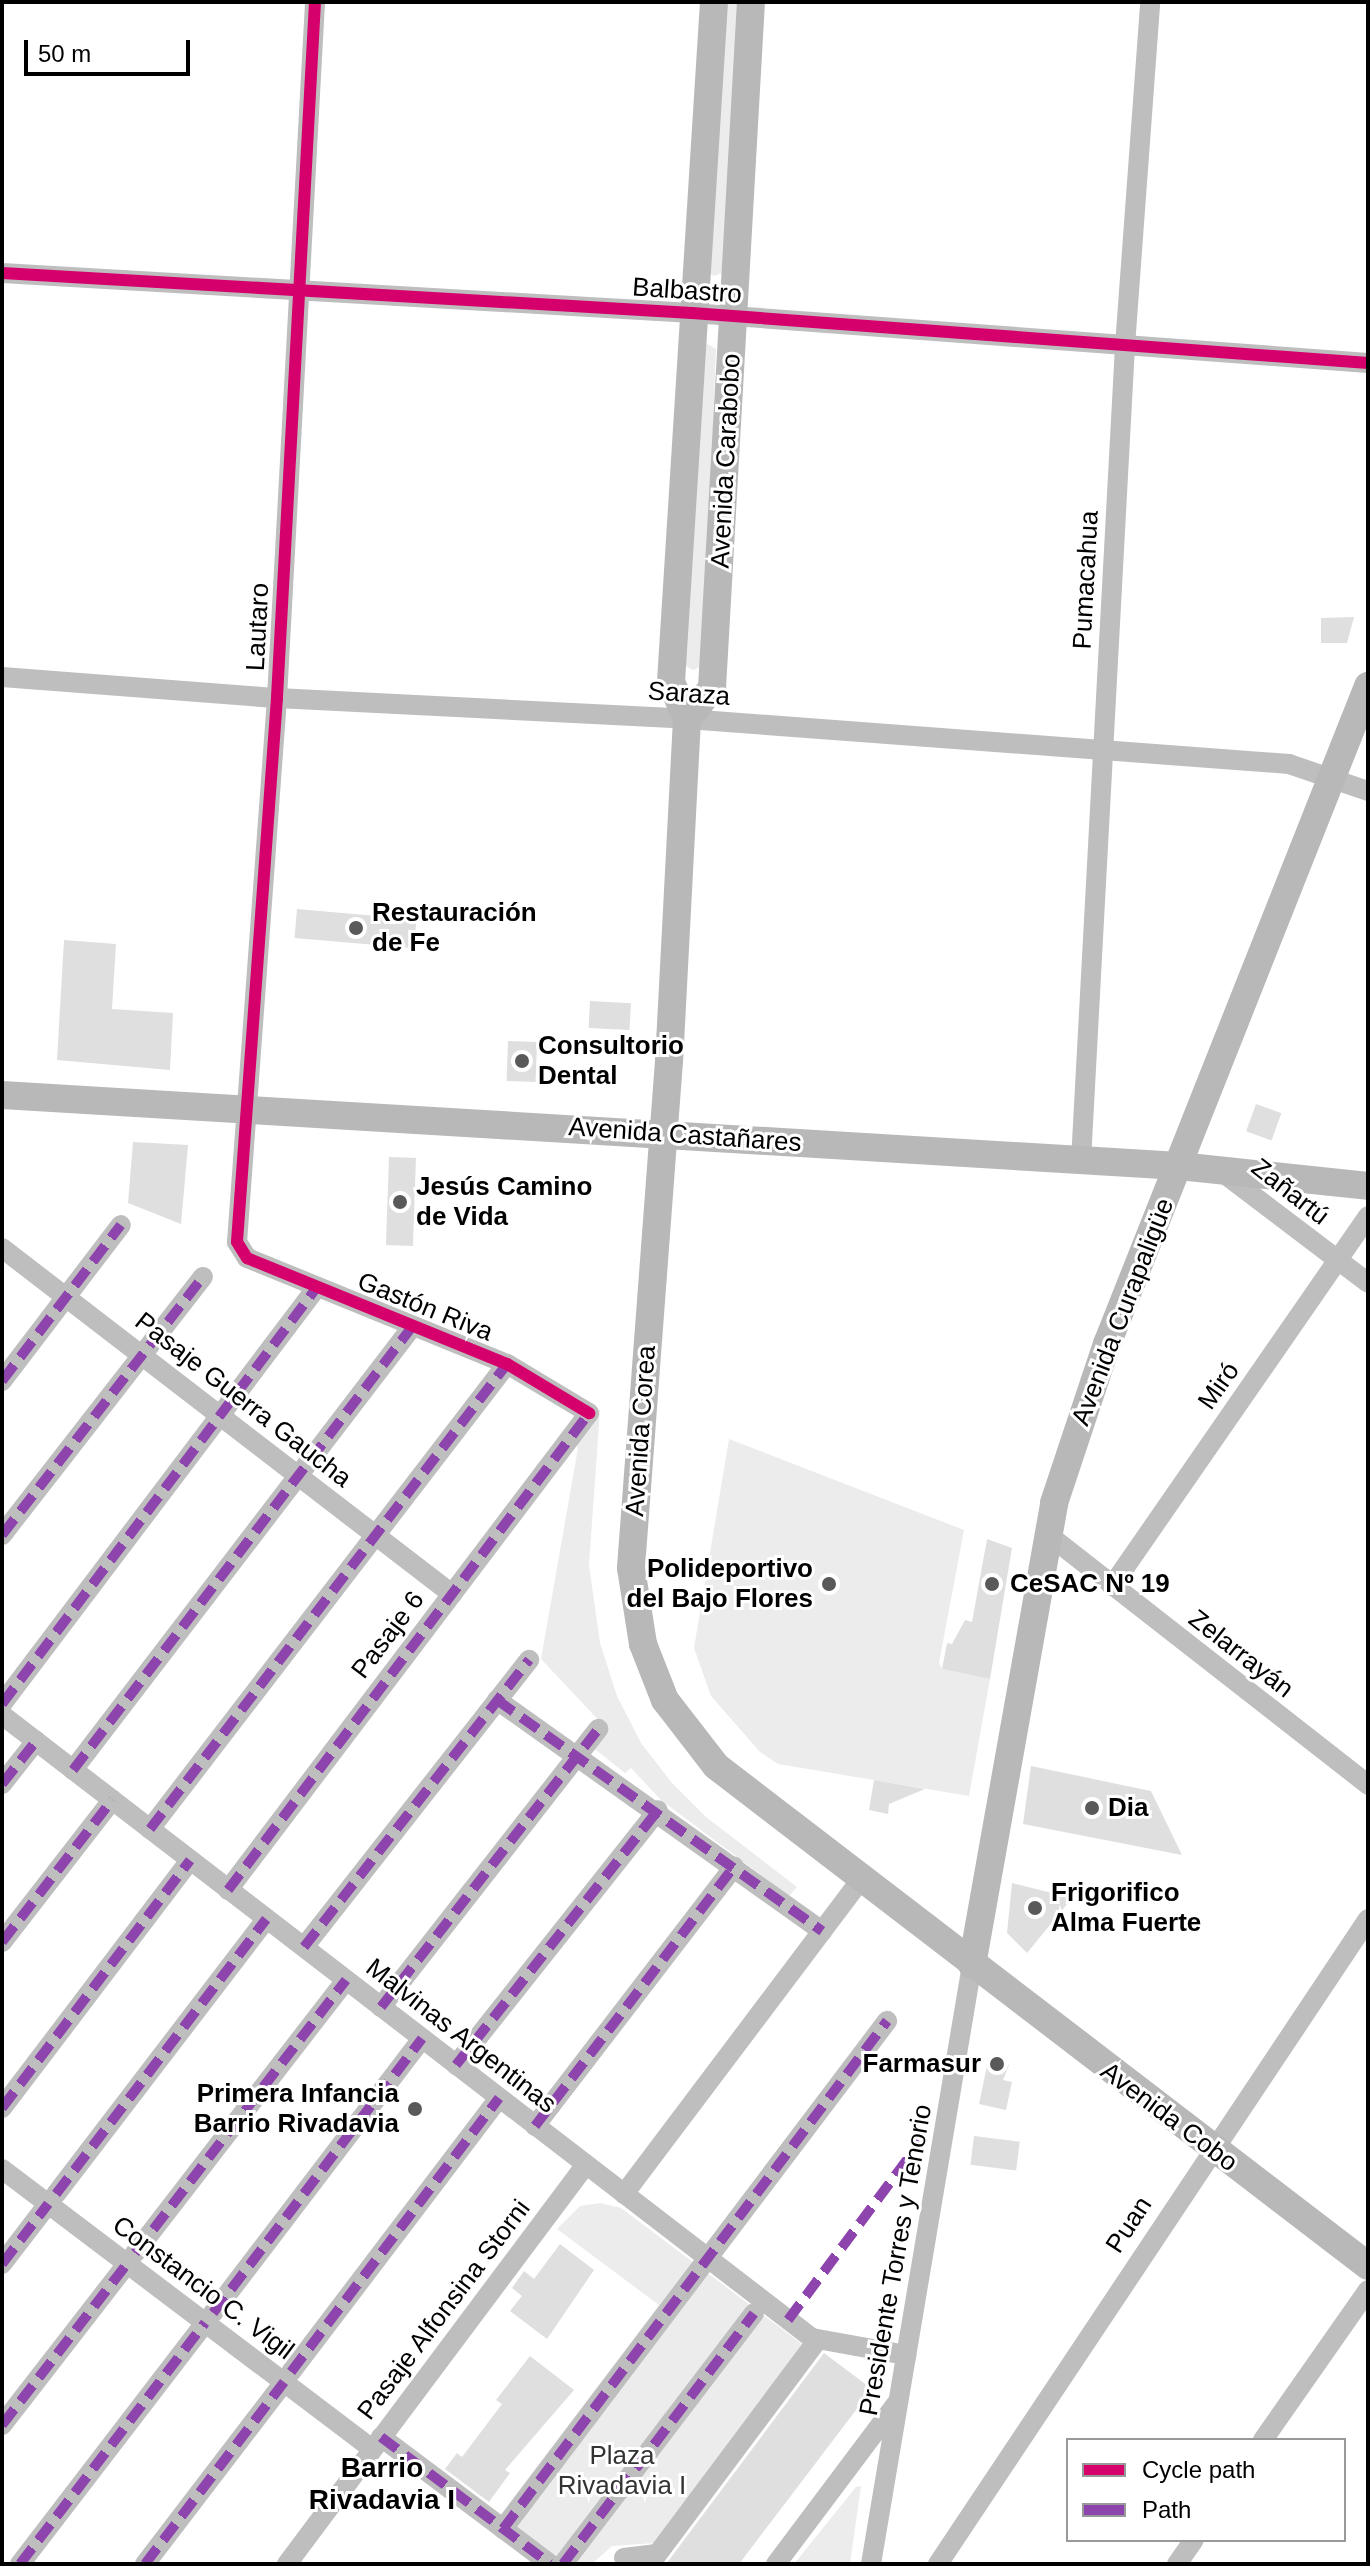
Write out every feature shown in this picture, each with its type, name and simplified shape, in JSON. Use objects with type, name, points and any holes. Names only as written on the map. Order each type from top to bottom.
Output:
[{"type":"main road","name":"Avenida Carabobo","points":[[664,1132],[687,719],[671,682],[714,2]]},
{"type":"main road","name":"Avenida Carabobo","points":[[687,719],[712,688],[751,2]]},
{"type":"main road","name":"Avenida Curapaligüe","points":[[972,1965],[1046,1533],[1107,1344],[1368,686]]},
{"type":"main road","name":"Avenida Castañares","points":[[2,1095],[664,1132],[1179,1166],[1368,1186]]},
{"type":"main road","name":"Avenida Corea","points":[[664,1132],[631,1568],[643,1644],[665,1700],[716,1766],[972,1965]]},
{"type":"main road","name":"Avenida Cobo","points":[[972,1965],[1368,2266]]},
{"type":"street","name":"Lautaro","points":[[240,1252],[277,698],[295,291],[315,2]]},
{"type":"street","name":"Pumacahua","points":[[1081,1161],[1125,346],[1150,2]]},
{"type":"street","name":"Balbastro","points":[[2,273],[692,313],[1368,363]]},
{"type":"street","name":"Saraza","points":[[2,677],[277,698],[687,719],[1289,764],[1334,776],[1368,791]]},
{"type":"street","name":"Zañartú","points":[[1219,1169],[1368,1283]]},
{"type":"street","name":"Miró","points":[[1112,1586],[1368,1216]]},
{"type":"street","points":[[2,1381],[121,1225]]},
{"type":"street","name":"Pasaje Guerra Gaucha","points":[[2,1248],[452,1594]]},
{"type":"street","name":"Gastón Riva","points":[[240,1252],[412,1327],[507,1364],[589,1413]]},
{"type":"street","points":[[2,1535],[203,1277]]},
{"type":"street","points":[[2,1704],[317,1287]]},
{"type":"street","points":[[73,1770],[412,1327]]},
{"type":"street","points":[[150,1829],[507,1364]]},
{"type":"street","name":"Pasaje 6","points":[[228,1890],[589,1413]]},
{"type":"street","name":"Zelarrayán","points":[[1046,1533],[1368,1785]]},
{"type":"street","points":[[304,1947],[529,1660]]},
{"type":"street","points":[[497,1700],[575,1758],[658,1810],[822,1931]]},
{"type":"street","name":"Malvinas Argentinas","points":[[2,1715],[817,2341],[906,2355]]},
{"type":"street","points":[[381,2007],[598,1729]]},
{"type":"street","points":[[2,1784],[36,1741]]},
{"type":"street","points":[[2,1942],[112,1800]]},
{"type":"street","points":[[456,2065],[658,1810]]},
{"type":"street","points":[[2,2108],[190,1860]]},
{"type":"street","points":[[535,2126],[734,1867]]},
{"type":"street","points":[[624,2194],[861,1879]]},
{"type":"street","points":[[2,2264],[266,1919]]},
{"type":"street","name":"Puan","points":[[938,2564],[1211,2148],[1368,1919]]},
{"type":"street","name":"Presidente Torres y Tenorio","points":[[871,2564],[972,1965]]},
{"type":"street","points":[[2,2425],[346,1980]]},
{"type":"street","points":[[503,2529],[887,2021]]},
{"type":"street","points":[[20,2564],[422,2039]]},
{"type":"street","points":[[145,2564],[499,2098]]},
{"type":"street","name":"Pasaje Alfonsina Storni","points":[[287,2564],[586,2165]]},
{"type":"street","name":"Constancio C. Vigil","points":[[2,2169],[52,2199],[377,2443],[550,2564]]},
{"type":"street","points":[[1264,2438],[1368,2290]]},
{"type":"street","points":[[563,2564],[754,2313]]},
{"type":"street","points":[[621,2562],[654,2559],[817,2341]]},
{"type":"street","points":[[776,2564],[898,2401]]},
{"type":"street","points":[[1177,2564],[1193,2542]]},
{"type":"green space","points":[[724,2],[743,2],[729,270],[714,276],[705,270]]},
{"type":"green space","points":[[708,344],[716,349],[704,665],[693,670],[684,665],[698,349]]},
{"type":"green space","points":[[600,1410],[589,1565],[600,1643],[617,1696],[641,1743],[672,1783],[706,1817],[797,1887],[789,1896],[661,1800],[631,1768],[625,1773],[591,1746],[605,1727],[541,1659],[578,1448],[574,1442],[587,1414]]},
{"type":"green space","name":"Polideportivo del Bajo Flores","points":[[729,1439],[964,1530],[939,1663],[942,1669],[990,1679],[969,1796],[778,1764],[760,1752],[711,1696],[694,1648]]},
{"type":"green space","name":"Plaza Rivadavia I","points":[[600,2203],[621,2208],[802,2344],[655,2543],[612,2546],[592,2564],[544,2564],[492,2526],[659,2305],[557,2229],[580,2206]]},
{"type":"green space","points":[[861,2486],[850,2564],[794,2564],[856,2487]]},
{"type":"building","points":[[1354,617],[1347,643],[1321,643],[1321,618]]},
{"type":"building","name":"Restauración de Fe","points":[[297,909],[417,919],[414,948],[294,938]]},
{"type":"building","points":[[64,940],[116,944],[112,1009],[173,1013],[170,1070],[57,1060]]},
{"type":"building","points":[[590,1001],[631,1003],[630,1030],[589,1028]]},
{"type":"building","name":"Consultorio Dental","points":[[508,1041],[537,1042],[536,1082],[507,1081]]},
{"type":"building","points":[[1256,1104],[1281,1113],[1271,1140],[1246,1131]]},
{"type":"building","points":[[133,1142],[188,1145],[181,1224],[128,1203]]},
{"type":"building","name":"Jesús Camino de Vida","points":[[389,1157],[416,1158],[413,1246],[386,1245]]},
{"type":"building","name":"CeSAC Nº 19","points":[[987,1539],[1012,1548],[990,1679],[942,1669],[947,1643],[952,1644],[965,1620],[972,1622]]},
{"type":"building","name":"Dia","points":[[1031,1766],[1151,1791],[1182,1855],[1023,1824]]},
{"type":"building","points":[[874,1780],[925,1789],[889,1804],[888,1814],[869,1810]]},
{"type":"building","name":"Frigorifico Alma Fuerte","points":[[1012,1883],[1072,1898],[1027,1953],[1007,1933]]},
{"type":"building","points":[[989,2056],[1009,2065],[1003,2080],[1012,2082],[1006,2110],[979,2104]]},
{"type":"building","points":[[974,2136],[1020,2142],[1016,2170],[970,2165]]},
{"type":"building","points":[[560,2244],[594,2270],[547,2339],[510,2311],[522,2296],[512,2288],[524,2271],[534,2279]]},
{"type":"building","points":[[824,2353],[872,2389],[739,2564],[666,2564]]},
{"type":"building","points":[[530,2356],[574,2390],[505,2470],[510,2473],[489,2502],[445,2469],[457,2453],[462,2457],[502,2404],[496,2400]]},
{"type":"marked path","points":[[2,1381],[121,1225]]},
{"type":"marked path","points":[[2,1535],[203,1277]]},
{"type":"marked path","points":[[2,1704],[317,1287]]},
{"type":"marked path","points":[[73,1770],[412,1327]]},
{"type":"marked path","points":[[150,1829],[507,1364]]},
{"type":"marked path","points":[[228,1890],[589,1413],[584,1409]]},
{"type":"marked path","points":[[304,1947],[529,1660]]},
{"type":"marked path","points":[[497,1700],[822,1931]]},
{"type":"marked path","points":[[381,2007],[598,1729]]},
{"type":"marked path","points":[[2,1784],[36,1741]]},
{"type":"marked path","points":[[2,1942],[112,1800]]},
{"type":"marked path","points":[[456,2065],[658,1810]]},
{"type":"marked path","points":[[2,2108],[190,1860]]},
{"type":"marked path","points":[[535,2126],[734,1867]]},
{"type":"marked path","points":[[56,2194],[266,1919]]},
{"type":"marked path","points":[[135,2253],[346,1980]]},
{"type":"marked path","points":[[503,2529],[887,2021]]},
{"type":"marked path","points":[[213,2313],[422,2039]]},
{"type":"marked path","points":[[291,2372],[499,2098]]},
{"type":"marked path","points":[[788,2320],[920,2142]]},
{"type":"marked path","points":[[2,2264],[48,2204]]},
{"type":"marked path","points":[[2,2425],[127,2264]]},
{"type":"marked path","points":[[563,2564],[754,2313]]},
{"type":"marked path","points":[[20,2564],[205,2323]]},
{"type":"marked path","points":[[145,2564],[284,2382]]},
{"type":"marked path","points":[[381,2437],[550,2564]]},
{"type":"cycle path","points":[[315,2],[277,698],[237,1242],[247,1258],[507,1364],[589,1413]]},
{"type":"cycle path","points":[[2,273],[692,313],[1368,363]]},
{"type":"place","name":"Restauración de Fe","points":[[356,928]]},
{"type":"place","name":"Consultorio Dental","points":[[522,1061]]},
{"type":"place","name":"Jesús Camino de Vida","points":[[400,1202]]},
{"type":"place","name":"Polideportivo del Bajo Flores","points":[[829,1584]]},
{"type":"place","name":"CeSAC Nº 19","points":[[992,1584]]},
{"type":"place","name":"Dia","points":[[1092,1808]]},
{"type":"place","name":"Frigorifico Alma Fuerte","points":[[1035,1908]]},
{"type":"place","name":"Farmasur","points":[[997,2064]]},
{"type":"place","name":"Primera Infancia Barrio Rivadavia","points":[[415,2109]]},
{"type":"district","name":"Barrio Rivadavia I","points":[[382,2484]]}]
